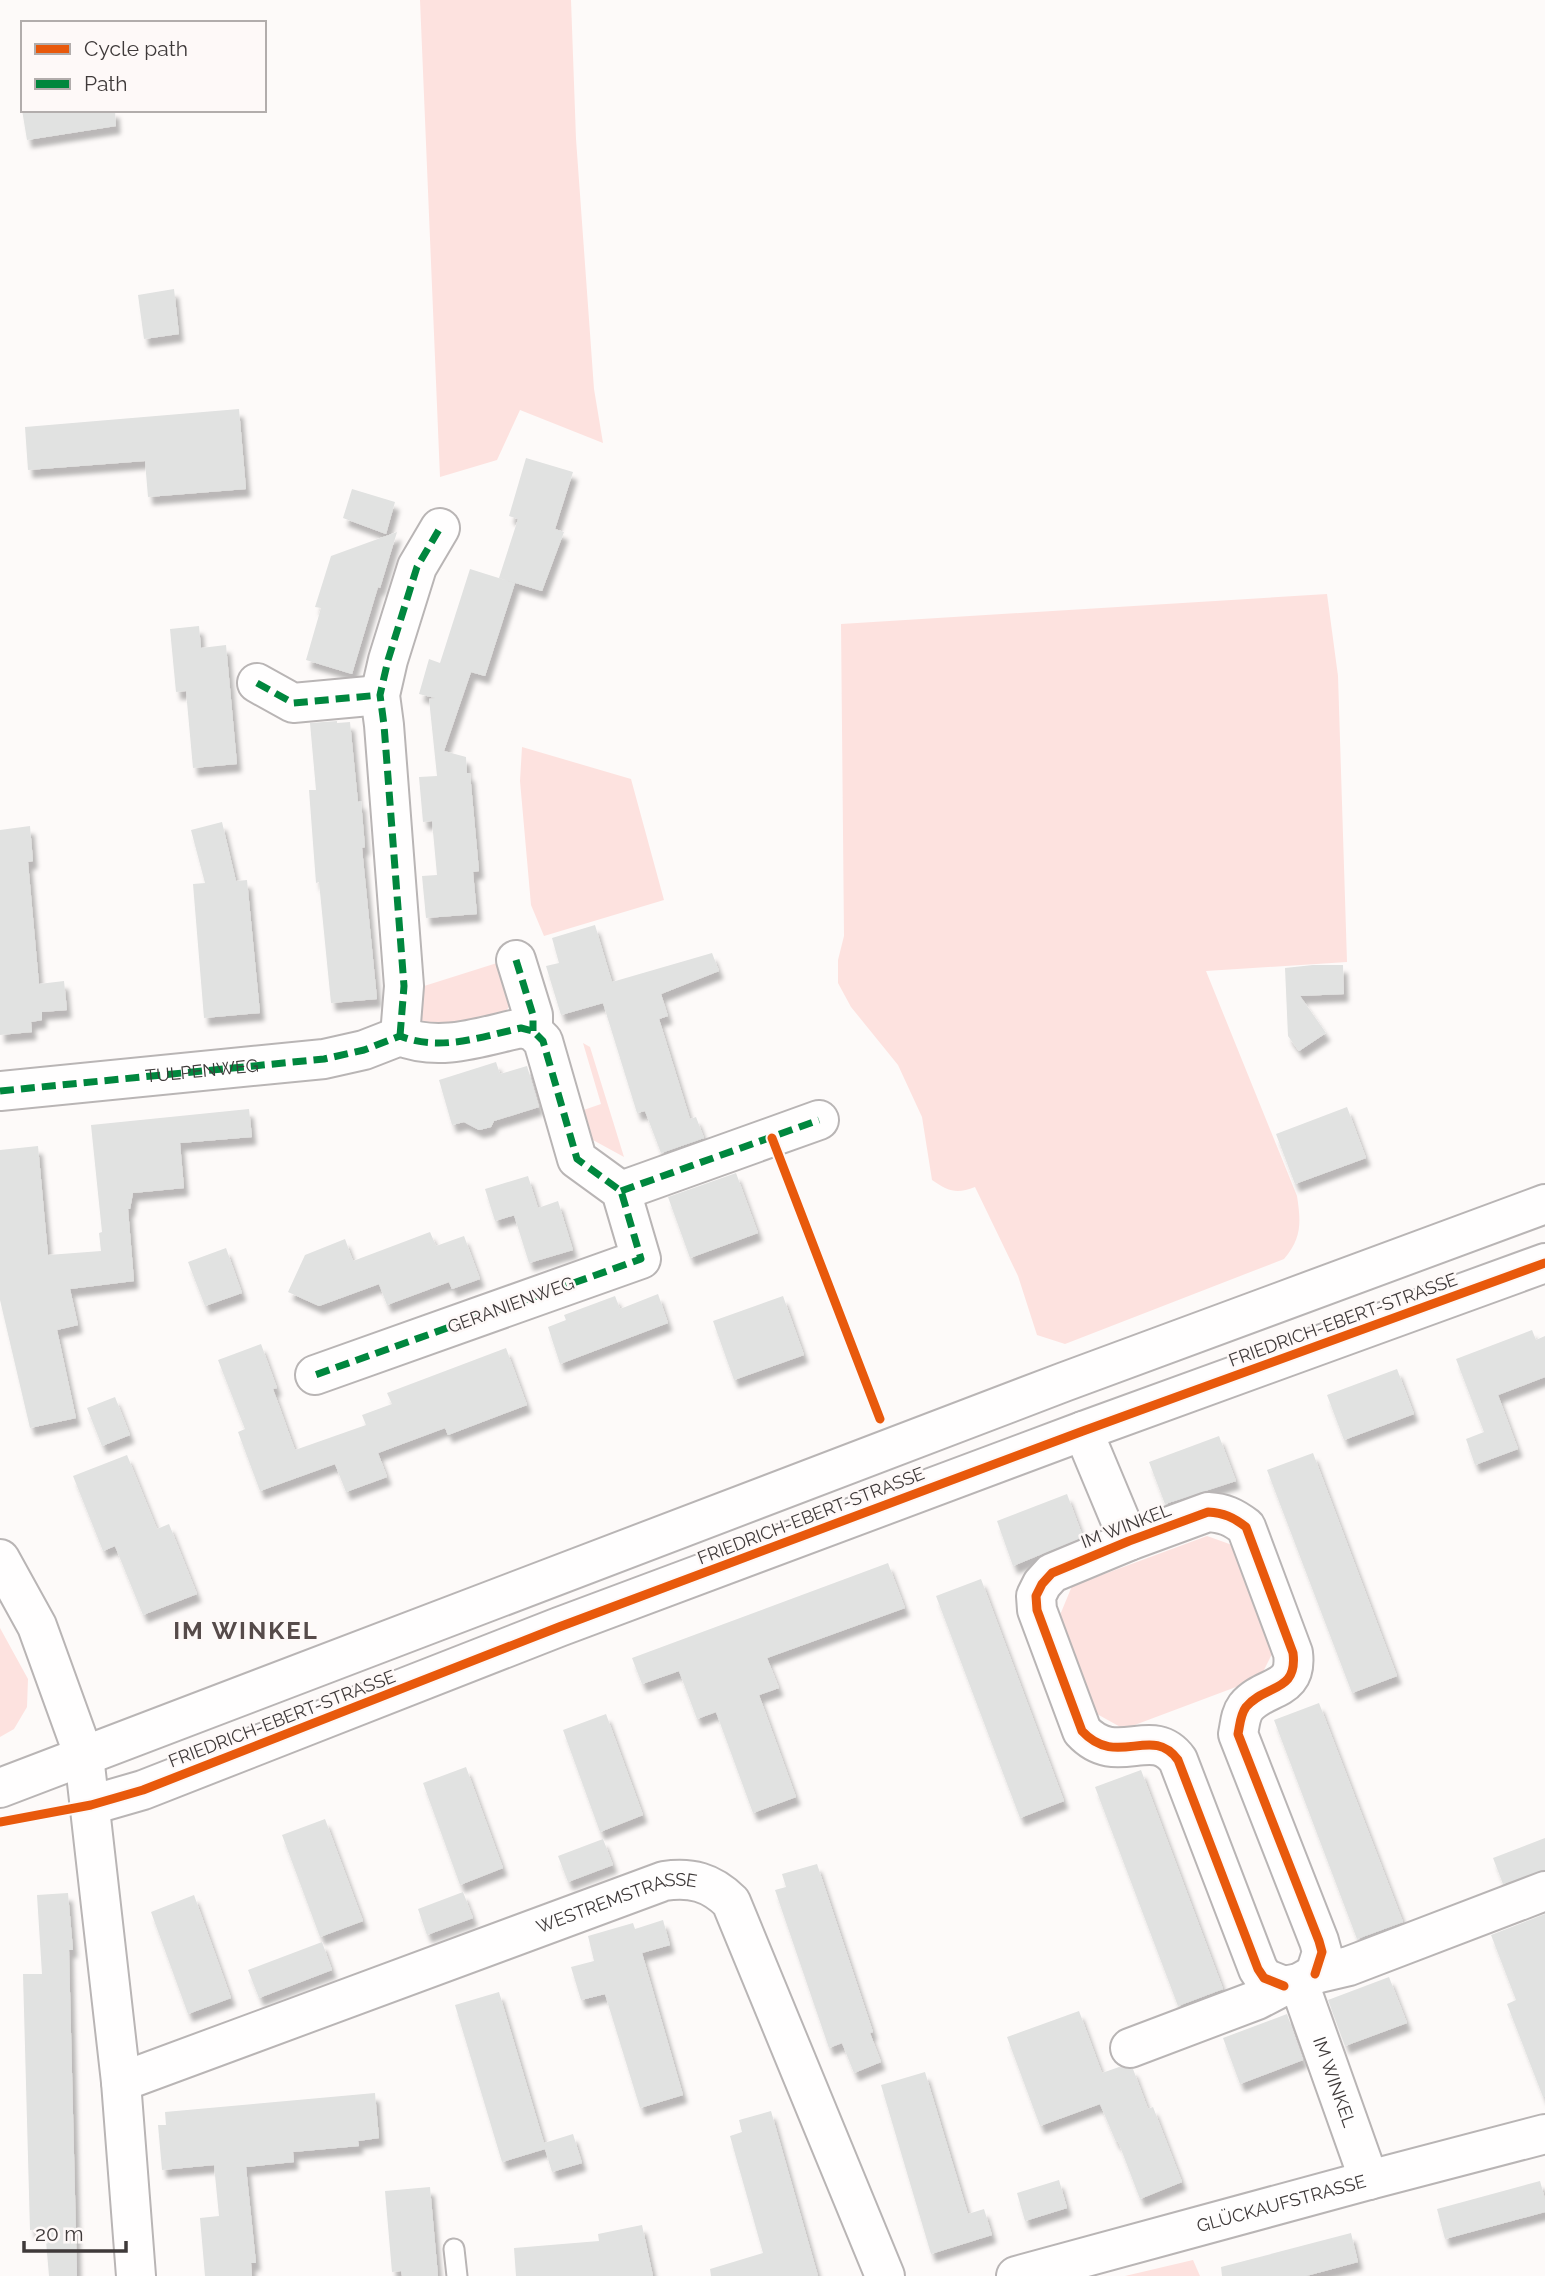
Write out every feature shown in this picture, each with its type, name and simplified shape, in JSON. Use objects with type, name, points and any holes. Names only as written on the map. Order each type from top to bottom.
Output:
[{"type":"street","points":[[440,528],[417,567],[387,660],[380,695],[404,986],[400,1036],[418,1043],[443,1045],[521,1028],[538,1036]]},
{"type":"street","points":[[257,683],[293,703],[380,695]]},
{"type":"street","points":[[516,960],[577,1159],[621,1191],[819,1120]]},
{"type":"street","name":"TULPENWEG","points":[[0,1091],[324,1059],[364,1051],[400,1036]]},
{"type":"street","name":"GERANIENWEG","points":[[315,1375],[641,1259],[621,1191]]},
{"type":"street","name":"FRIEDRICH-EBERT-STRASSE","points":[[0,1788],[1064,1382],[1545,1204]]},
{"type":"street","name":"FRIEDRICH-EBERT-STRASSE","points":[[91,1805],[143,1790],[559,1627],[1083,1431],[1545,1264]]},
{"type":"street","name":"IM WINKEL","points":[[1083,1431],[1129,1541]]},
{"type":"street","name":"IM WINKEL","points":[[1208,1512],[1233,1517],[1246,1527],[1293,1653],[1295,1666],[1285,1684],[1245,1708],[1238,1734],[1322,1952],[1299,1981],[1264,1978],[1258,1969],[1178,1760],[1166,1748],[1155,1744],[1117,1749],[1103,1747],[1091,1741],[1082,1731],[1037,1610],[1036,1596],[1052,1573],[1208,1512]]},
{"type":"street","points":[[0,1559],[37,1626],[84,1756],[121,2082],[136,2276]]},
{"type":"street","name":"WESTREMSTRASSE","points":[[121,2082],[664,1881],[681,1878],[701,1881],[718,1890],[731,1902],[885,2276]]},
{"type":"street","points":[[1130,2048],[1257,2000],[1299,1981],[1349,1966],[1545,1891]]},
{"type":"street","name":"IM WINKEL","points":[[1299,1981],[1369,2180]]},
{"type":"street","name":"GLÜCKAUFSTRASSE","points":[[1016,2276],[1545,2134]]},
{"type":"lane","points":[[454,2249],[457,2276]]},
{"type":"shaded area","points":[[420,0],[571,0],[576,139],[594,389],[603,443],[520,410],[497,460],[440,477]]},
{"type":"shaded area","points":[[1327,594],[1338,676],[1347,962],[1206,971],[1297,1196],[1297,1237],[1284,1259],[1065,1344],[1037,1335],[1018,1276],[975,1187],[953,1191],[932,1180],[922,1117],[898,1065],[851,1007],[838,983],[838,960],[844,936],[841,624]]},
{"type":"shaded area","points":[[522,747],[631,779],[664,900],[544,936],[531,905],[520,781]]},
{"type":"shaded area","points":[[501,964],[512,1003],[505,1012],[442,1033],[422,1020],[419,1010],[421,987]]},
{"type":"shaded area","points":[[583,1043],[590,1047],[624,1157],[582,1134],[575,1113],[601,1104]]},
{"type":"shaded area","points":[[1207,1536],[1235,1546],[1273,1652],[1260,1678],[1124,1729],[1097,1714],[1060,1615],[1072,1586]]},
{"type":"shaded area","points":[[0,1628],[28,1679],[27,1707],[14,1729],[0,1737]]},
{"type":"shaded area","points":[[1193,2260],[1200,2276],[1125,2276]]},
{"type":"building","points":[[22,112],[115,112],[116,126],[27,140]]},
{"type":"building","points":[[174,289],[179,334],[144,339],[138,295]]},
{"type":"building","points":[[239,409],[246,489],[148,497],[145,461],[28,470],[25,427]]},
{"type":"building","points":[[526,458],[573,472],[555,529],[564,532],[542,591],[499,578],[518,519],[509,516]]},
{"type":"building","points":[[352,489],[395,502],[386,534],[343,518]]},
{"type":"building","points":[[397,532],[352,674],[306,660],[321,608],[315,607],[331,556]]},
{"type":"building","points":[[470,569],[515,583],[485,676],[471,672],[444,751],[466,757],[467,773],[470,773],[479,871],[473,872],[477,914],[426,918],[422,876],[437,875],[432,821],[423,822],[419,777],[437,776],[429,699],[435,698],[419,694],[429,659],[440,663]]},
{"type":"building","points":[[199,626],[201,648],[226,645],[237,764],[193,768],[186,691],[176,692],[170,629]]},
{"type":"building","points":[[350,722],[358,802],[361,801],[365,847],[362,848],[377,999],[331,1003],[319,882],[316,883],[309,790],[316,790],[310,723]]},
{"type":"building","points":[[222,822],[236,881],[247,880],[260,1013],[204,1018],[193,884],[205,883],[191,830]]},
{"type":"building","points":[[30,826],[33,861],[28,862],[39,984],[64,981],[67,1010],[42,1012],[42,1020],[31,1022],[32,1032],[0,1035],[0,830]]},
{"type":"building","points":[[595,925],[612,982],[712,953],[719,971],[661,994],[668,1016],[659,1019],[690,1119],[696,1117],[704,1138],[661,1153],[645,1111],[637,1113],[603,1003],[561,1015],[546,966],[559,963],[552,938]]},
{"type":"building","points":[[1343,965],[1344,994],[1300,996],[1326,1033],[1299,1051],[1288,1036],[1285,968]]},
{"type":"building","points":[[496,1062],[500,1074],[527,1066],[539,1107],[494,1121],[491,1127],[479,1130],[464,1122],[452,1125],[439,1080]]},
{"type":"building","points":[[1347,1107],[1366,1158],[1295,1184],[1276,1134]]},
{"type":"building","points":[[249,1109],[252,1137],[180,1143],[184,1188],[133,1193],[128,1209],[134,1281],[70,1289],[78,1325],[57,1330],[76,1418],[30,1428],[0,1300],[0,1150],[38,1146],[48,1255],[101,1251],[99,1233],[102,1232],[91,1125]]},
{"type":"building","points":[[736,1173],[758,1233],[690,1258],[668,1197]]},
{"type":"building","points":[[528,1176],[538,1208],[558,1201],[573,1250],[529,1263],[514,1215],[495,1221],[485,1189]]},
{"type":"building","points":[[430,1232],[436,1246],[464,1236],[480,1279],[452,1289],[449,1282],[387,1305],[379,1284],[319,1306],[288,1292],[305,1255],[345,1239],[353,1261]]},
{"type":"building","points":[[226,1248],[242,1293],[205,1306],[188,1262]]},
{"type":"building","points":[[658,1294],[668,1323],[560,1364],[548,1327],[566,1320],[564,1315],[615,1296],[620,1309]]},
{"type":"building","points":[[783,1296],[804,1355],[734,1380],[713,1321]]},
{"type":"building","points":[[1532,1330],[1536,1340],[1545,1336],[1545,1377],[1498,1395],[1518,1449],[1475,1465],[1466,1439],[1484,1432],[1456,1359]]},
{"type":"building","points":[[261,1344],[277,1388],[273,1389],[295,1450],[366,1425],[362,1415],[392,1404],[387,1393],[506,1348],[527,1405],[448,1435],[445,1428],[378,1453],[387,1477],[346,1492],[335,1464],[260,1491],[238,1432],[245,1429],[218,1360]]},
{"type":"building","points":[[1397,1369],[1414,1414],[1344,1440],[1327,1395]]},
{"type":"building","points":[[115,1397],[130,1435],[102,1446],[87,1408]]},
{"type":"building","points":[[1219,1436],[1236,1481],[1165,1504],[1149,1462]]},
{"type":"building","points":[[1313,1453],[1397,1676],[1352,1693],[1267,1470]]},
{"type":"building","points":[[127,1455],[157,1529],[169,1524],[197,1594],[143,1615],[115,1546],[103,1551],[73,1476]]},
{"type":"building","points":[[1067,1494],[1083,1537],[1013,1566],[997,1521]]},
{"type":"building","points":[[888,1563],[905,1608],[767,1658],[779,1688],[759,1695],[796,1797],[753,1813],[716,1712],[697,1719],[679,1671],[642,1684],[632,1658]]},
{"type":"building","points":[[981,1579],[1064,1801],[1020,1818],[936,1596]]},
{"type":"building","points":[[1319,1703],[1403,1922],[1357,1939],[1274,1720]]},
{"type":"building","points":[[606,1714],[643,1815],[600,1832],[563,1730]]},
{"type":"building","points":[[466,1767],[503,1868],[460,1885],[423,1783]]},
{"type":"building","points":[[1141,1770],[1223,1989],[1178,2006],[1095,1787]]},
{"type":"building","points":[[325,1819],[363,1921],[320,1937],[282,1835]]},
{"type":"building","points":[[1545,1838],[1545,1870],[1503,1884],[1493,1858]]},
{"type":"building","points":[[603,1839],[613,1865],[568,1882],[558,1856]]},
{"type":"building","points":[[817,1864],[881,2062],[854,2073],[842,2043],[829,2048],[775,1890],[786,1887],[782,1874]]},
{"type":"building","points":[[463,1892],[473,1918],[427,1935],[418,1909]]},
{"type":"building","points":[[68,1893],[73,1950],[69,1950],[77,2276],[49,2276],[45,2229],[30,2230],[23,1974],[42,1974],[37,1895]]},
{"type":"building","points":[[194,1895],[231,1998],[188,2014],[151,1912]]},
{"type":"building","points":[[1545,1914],[1543,2097],[1507,2004],[1516,2000],[1491,1935]]},
{"type":"building","points":[[663,1920],[670,1945],[642,1953],[683,2095],[640,2108],[605,1994],[581,2000],[571,1967],[594,1961],[588,1936],[633,1923],[635,1929]]},
{"type":"building","points":[[322,1942],[332,1970],[259,1998],[248,1970]]},
{"type":"building","points":[[1389,1977],[1407,2023],[1345,2046],[1328,2000]]},
{"type":"building","points":[[499,1992],[544,2143],[573,2134],[582,2163],[552,2172],[545,2149],[502,2162],[455,2005]]},
{"type":"building","points":[[1079,2011],[1102,2073],[1119,2067],[1133,2069],[1148,2109],[1153,2107],[1182,2182],[1140,2199],[1118,2141],[1116,2142],[1100,2104],[1040,2126],[1007,2037]]},
{"type":"building","points":[[1287,2014],[1303,2060],[1240,2084],[1223,2038]]},
{"type":"building","points":[[925,2072],[968,2214],[984,2209],[992,2235],[931,2254],[881,2085]]},
{"type":"building","points":[[375,2093],[379,2138],[358,2141],[359,2146],[293,2152],[294,2162],[246,2167],[256,2263],[251,2263],[252,2276],[205,2276],[200,2218],[219,2216],[214,2165],[162,2170],[158,2125],[166,2125],[165,2112]]},
{"type":"building","points":[[771,2111],[818,2276],[711,2276],[710,2269],[763,2253],[730,2136],[742,2132],[739,2120]]},
{"type":"building","points":[[1059,2180],[1067,2208],[1025,2221],[1017,2193]]},
{"type":"building","points":[[1540,2181],[1545,2212],[1445,2239],[1437,2209]]},
{"type":"building","points":[[430,2187],[438,2276],[402,2276],[401,2271],[392,2272],[385,2191]]},
{"type":"building","points":[[642,2225],[653,2276],[516,2276],[514,2248],[599,2241],[598,2234]]},
{"type":"building","points":[[1351,2233],[1358,2262],[1306,2276],[1222,2276],[1221,2267]]},
{"type":"marked path","points":[[400,1036],[404,986],[380,695],[417,567],[440,528]]},
{"type":"marked path","points":[[257,683],[293,703],[380,695]]},
{"type":"marked path","points":[[516,960],[533,1015],[533,1031]]},
{"type":"marked path","points":[[0,1091],[324,1059],[364,1050],[400,1036],[415,1041],[445,1043],[521,1028],[533,1031],[543,1041],[577,1159],[621,1191],[641,1259],[315,1375]]},
{"type":"marked path","points":[[621,1191],[819,1120]]},
{"type":"cycle path","points":[[772,1138],[880,1419]]},
{"type":"cycle path","points":[[0,1822],[91,1805],[143,1790],[559,1627],[1083,1431],[1545,1263]]},
{"type":"cycle path","points":[[1284,1986],[1264,1978],[1258,1969],[1178,1760],[1168,1750],[1157,1746],[1108,1746],[1095,1742],[1082,1731],[1037,1610],[1036,1596],[1052,1573],[1208,1512],[1228,1516],[1246,1527],[1293,1653],[1290,1675],[1285,1682],[1262,1694],[1246,1707],[1238,1734],[1319,1941],[1322,1952],[1315,1974]]},
{"type":"district","name":"IM WINKEL","points":[[246,1631]]}]
